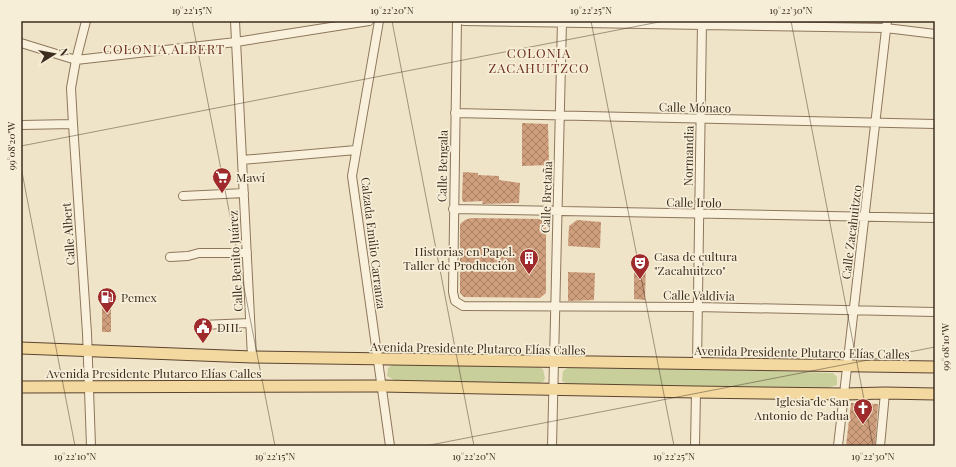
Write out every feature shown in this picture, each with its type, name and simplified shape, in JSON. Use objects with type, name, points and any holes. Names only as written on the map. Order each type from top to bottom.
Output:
[{"type":"main road","name":"Avenida Presidente Plutarco Elías Calles","points":[[21,348],[252,357],[935,367]]},
{"type":"main road","name":"Avenida Presidente Plutarco Elías Calles","points":[[21,387],[381,386],[553,388],[696,392],[935,394]]},
{"type":"street","name":"Calle Albert","points":[[86,21],[76,60],[72,88],[88,350],[91,446]]},
{"type":"street","name":"Calle Benito Juárez","points":[[236,21],[252,357]]},
{"type":"street","points":[[21,43],[76,60],[236,42],[369,21]]},
{"type":"street","name":"Calzada Emilio Carranza","points":[[379,21],[352,176],[390,446]]},
{"type":"street","name":"Calle Bengala","points":[[456,21],[453,292],[455,301],[463,306]]},
{"type":"street","points":[[464,21],[887,24],[935,34]]},
{"type":"street","name":"Calle Bretaña","points":[[552,446],[562,22]]},
{"type":"street","name":"Normandia","points":[[697,364],[702,23]]},
{"type":"street","name":"Calle Zacahuitzco","points":[[838,446],[887,24]]},
{"type":"street","name":"Calle Mónaco","points":[[455,113],[935,124]]},
{"type":"street","points":[[21,125],[73,124]]},
{"type":"street","points":[[242,160],[356,150]]},
{"type":"street","points":[[183,196],[244,193]]},
{"type":"street","name":"Calle Irolo","points":[[453,210],[935,218]]},
{"type":"street","points":[[170,257],[188,256],[199,253],[247,253]]},
{"type":"street","name":"Calle Valdivia","points":[[463,306],[697,307],[935,312]]},
{"type":"street","points":[[201,325],[250,323]]},
{"type":"street","points":[[695,446],[696,392]]},
{"type":"street","points":[[880,446],[885,393]]},
{"type":"green space","points":[[392,365],[536,366],[543,369],[545,378],[544,381],[538,384],[396,381],[387,376],[388,368]]},
{"type":"green space","points":[[568,368],[700,369],[833,373],[837,377],[837,385],[827,388],[567,384],[562,381],[563,371]]},
{"type":"building","points":[[522,123],[548,124],[549,165],[522,166]]},
{"type":"building","points":[[463,172],[478,173],[478,175],[499,176],[499,180],[520,183],[519,203],[482,204],[483,201],[463,202]]},
{"type":"building","points":[[471,218],[543,219],[546,224],[546,293],[540,298],[464,297],[460,293],[460,224]]},
{"type":"building","points":[[577,220],[601,222],[600,248],[568,246],[569,226]]},
{"type":"building","name":"Casa de cultura \"Zacahuitzco\"","points":[[634,260],[646,260],[645,300],[634,299]]},
{"type":"building","points":[[568,272],[595,273],[594,300],[568,301]]},
{"type":"building","name":"Pemex","points":[[102,297],[111,297],[111,332],[102,332]]},
{"type":"building","name":"Iglesia de San Antonio de Padua","points":[[851,403],[878,404],[875,446],[846,446]]},
{"type":"place","name":"Mawí","points":[[222,194]]},
{"type":"place","name":"Historias en Papel. Taller de Producción","points":[[529,275]]},
{"type":"place","name":"Casa de cultura \"Zacahuitzco\"","points":[[640,280]]},
{"type":"place","name":"Pemex","points":[[107,314]]},
{"type":"place","name":"DHL","points":[[203,344]]},
{"type":"place","name":"Iglesia de San Antonio de Padua","points":[[863,425]]},
{"type":"district","name":"COLONIA ALBERT","points":[[164,48]]},
{"type":"district","name":"COLONIA ZACAHUITZCO","points":[[539,60]]}]
